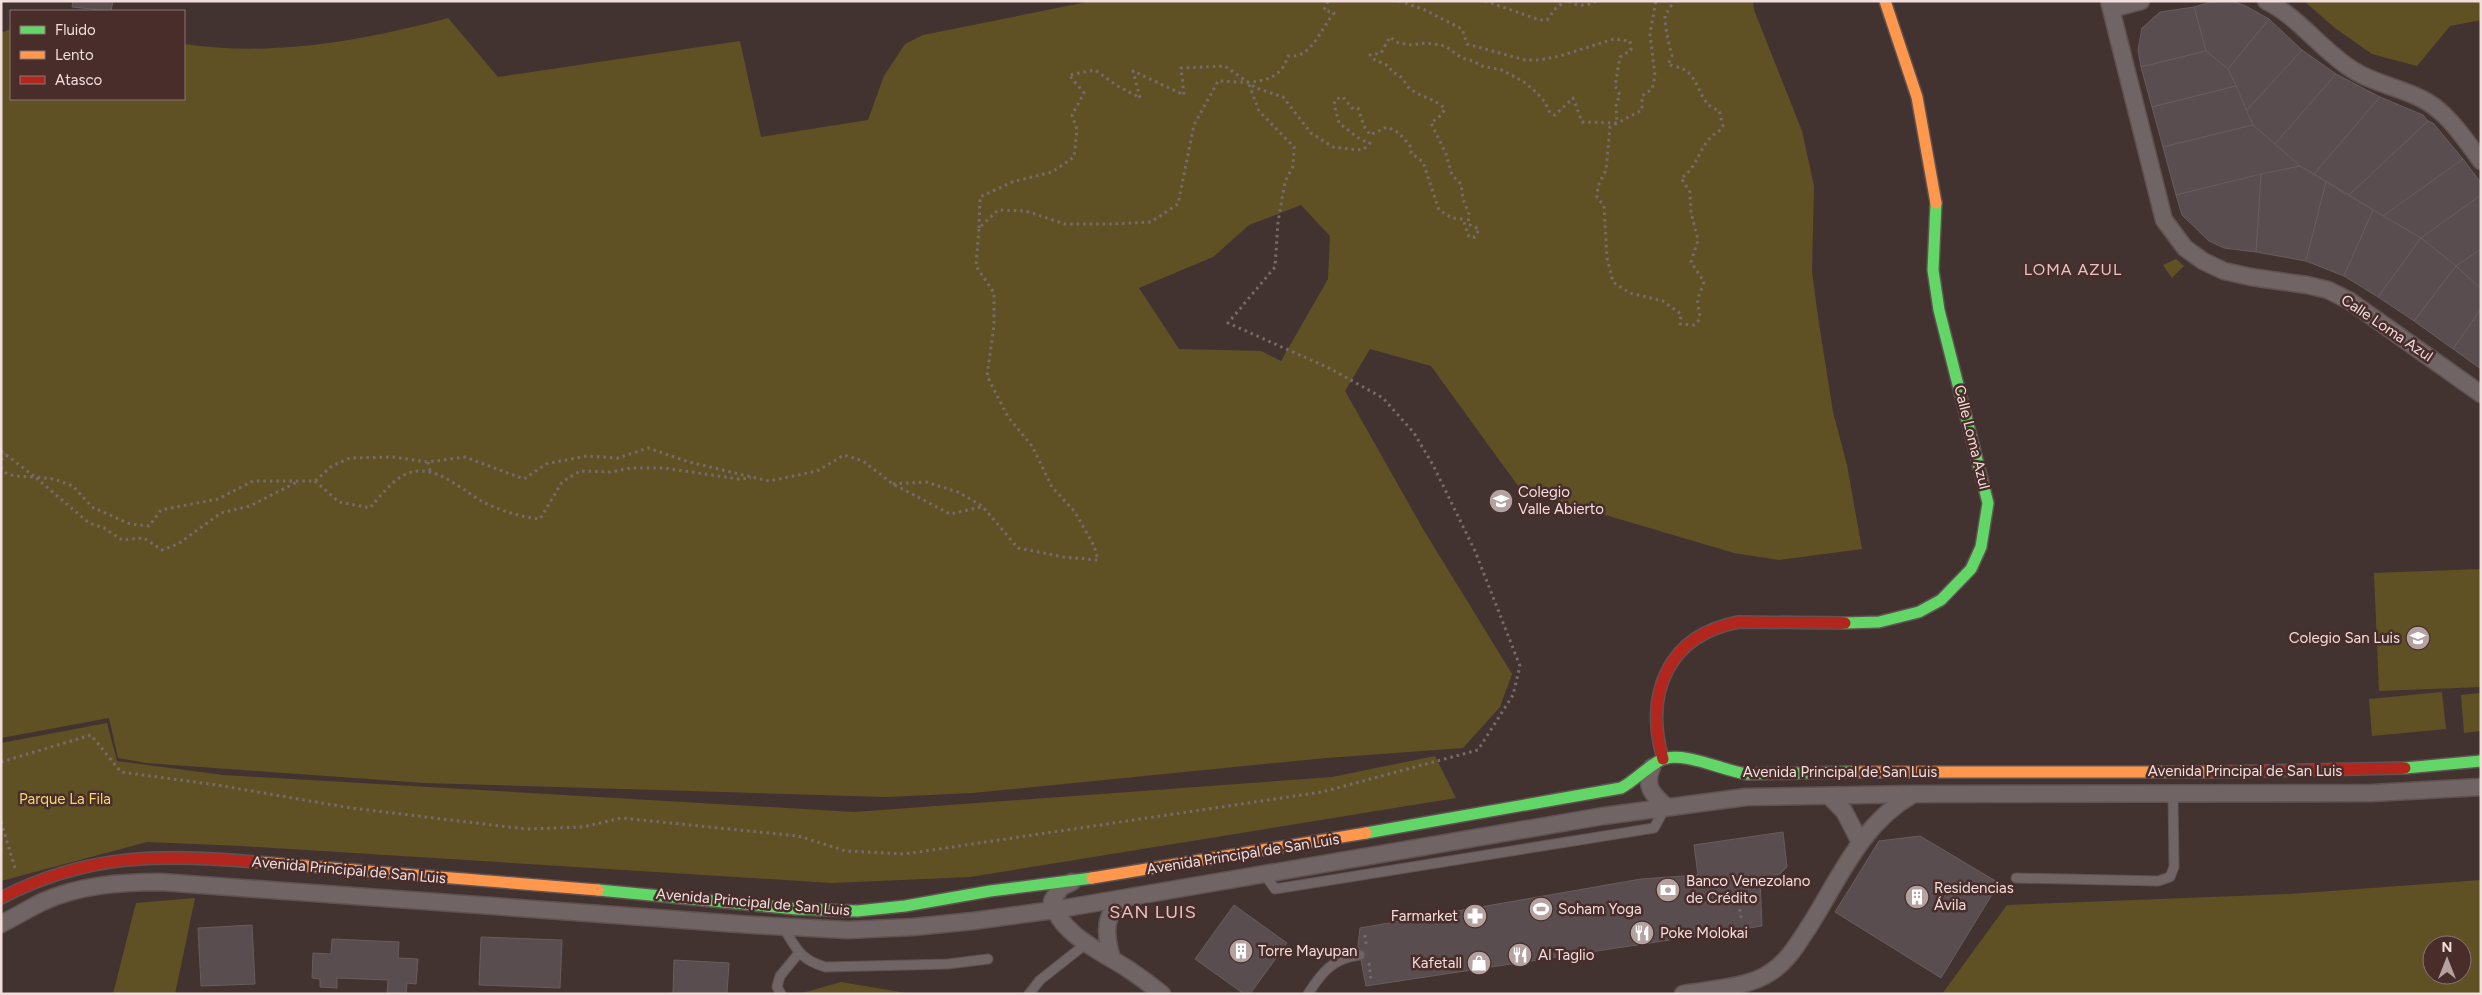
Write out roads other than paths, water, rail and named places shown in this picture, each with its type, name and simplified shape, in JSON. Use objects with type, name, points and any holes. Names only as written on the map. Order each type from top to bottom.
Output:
[{"type":"street","name":"Calle Loma Azul","points":[[1658,763],[1660,686],[1668,667],[1691,640],[1723,625],[1739,622],[1813,624],[1879,622],[1919,612],[1940,600],[1956,586],[1971,569],[1982,547],[1988,503],[1982,469],[1939,310],[1933,270],[1937,207],[1917,97],[1885,1]]},
{"type":"street","name":"Calle Loma Azul","points":[[2141,1],[2110,5],[2164,220],[2185,248],[2203,261],[2224,271],[2328,290],[2373,317],[2481,394]]},
{"type":"street","points":[[2266,1],[2292,19],[2324,49],[2353,70],[2421,98],[2441,112],[2481,161]]},
{"type":"street","name":"Avenida Principal de San Luis","points":[[1,898],[20,887],[42,878],[113,859],[188,856],[718,900],[797,909],[857,911],[905,906],[973,894],[1324,842],[1432,820],[1598,794],[1621,788],[1633,782],[1658,763],[1688,758],[1732,772],[1747,774],[1897,771],[2272,772],[2412,768],[2481,761]]},
{"type":"street","points":[[1658,763],[1649,773],[1649,789],[1654,797],[1666,806]]},
{"type":"street","name":"Avenida Principal de San Luis","points":[[1,924],[44,901],[72,892],[108,884],[161,882],[848,930],[913,927],[1054,910],[1666,806],[1746,797],[1913,794],[2372,794],[2481,787]]},
{"type":"street","points":[[1683,994],[1743,983],[1770,973],[1789,958],[1860,842],[1886,813],[1913,794]]},
{"type":"street","points":[[1829,796],[1844,811],[1860,842]]},
{"type":"street","points":[[1079,879],[1061,887],[1055,894],[1052,901],[1054,910],[1076,936],[1162,994]]},
{"type":"street","points":[[973,894],[989,900],[991,905],[991,910],[977,920]]},
{"type":"street","points":[[1112,959],[1106,940],[1107,924],[1117,904],[1131,896]]},
{"type":"lane","points":[[2016,878],[2158,881],[2170,877],[2174,867],[2173,795]]},
{"type":"lane","points":[[783,926],[800,954],[809,962],[825,967],[948,964],[988,960]]},
{"type":"lane","points":[[1029,994],[1040,980],[1087,943]]},
{"type":"lane","points":[[781,994],[777,987],[780,976],[800,954]]},
{"type":"lane","points":[[1308,994],[1323,971],[1335,961],[1360,955]]},
{"type":"place","name":"Colegio Valle Abierto","points":[[1501,501]]},
{"type":"place","name":"Colegio San Luis","points":[[2418,638]]},
{"type":"place","name":"Banco Venezolano de Crédito","points":[[1668,890]]},
{"type":"place","name":"Residencias Ávila","points":[[1917,897]]},
{"type":"place","name":"Soham Yoga","points":[[1541,909]]},
{"type":"place","name":"Farmarket","points":[[1475,916]]},
{"type":"place","name":"Poke Molokai","points":[[1642,933]]},
{"type":"place","name":"Torre Mayupan","points":[[1241,951]]},
{"type":"place","name":"Al Taglio","points":[[1520,955]]},
{"type":"place","name":"Kafetall","points":[[1479,963]]},
{"type":"district","name":"LOMA AZUL","points":[[2073,269]]},
{"type":"district","name":"SAN LUIS","points":[[1153,912]]},
{"type":"park label","name":"Parque La Fila","points":[[65,799]]}]
